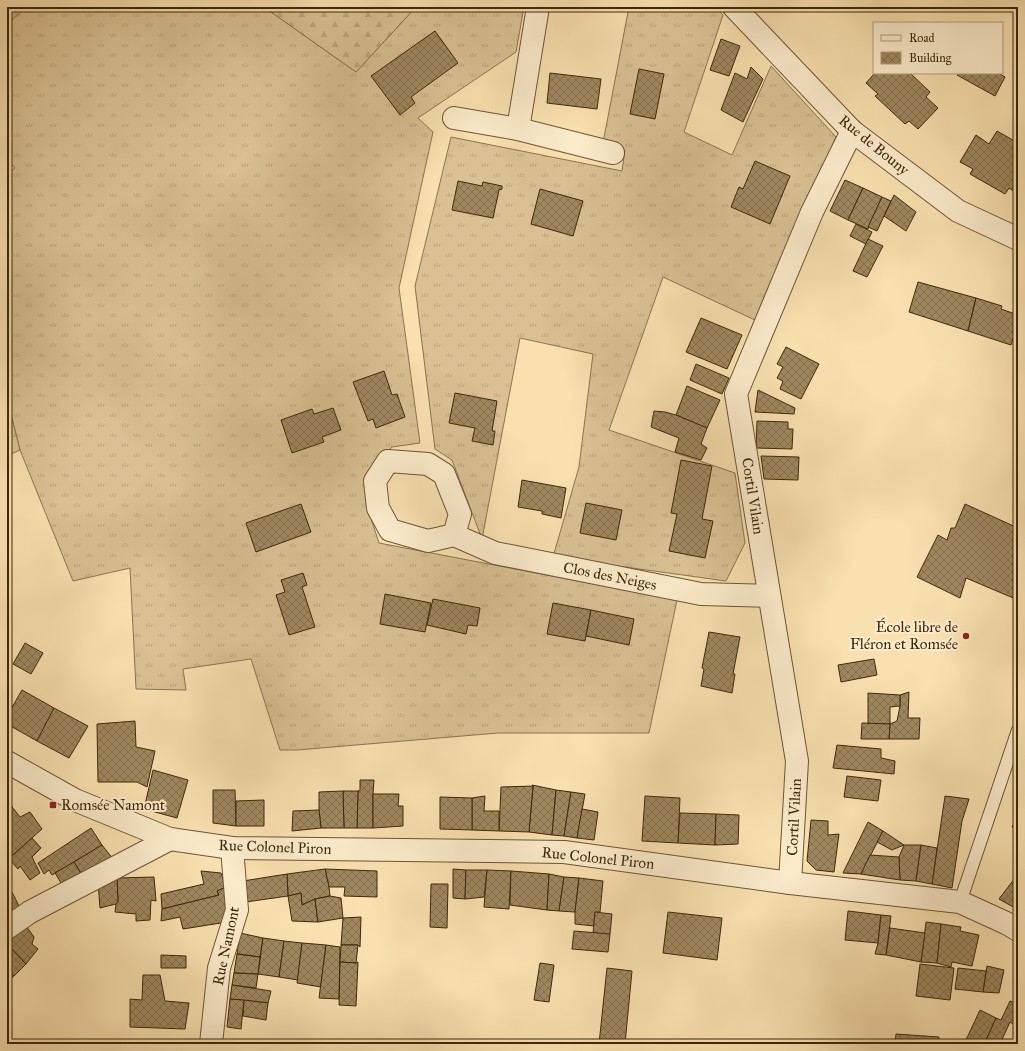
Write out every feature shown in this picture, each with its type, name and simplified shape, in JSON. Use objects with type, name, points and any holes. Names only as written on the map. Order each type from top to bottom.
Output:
[{"type":"street","points":[[518,129],[538,7]]},
{"type":"street","name":"Rue de Bouny","points":[[734,7],[852,132],[958,211],[1018,239]]},
{"type":"street","points":[[454,118],[518,129],[613,153]]},
{"type":"street","name":"Cortil Vilain","points":[[790,883],[797,761],[736,394],[812,212],[852,132]]},
{"type":"street","name":"Clos des Neiges","points":[[454,535],[495,553],[701,594],[769,596]]},
{"type":"street","name":"Rue Colonel Piron","points":[[7,762],[75,800],[170,839],[232,848],[564,852],[790,883],[960,902],[1018,930]]},
{"type":"street","points":[[7,928],[30,912],[170,839]]},
{"type":"street","name":"Rue Namont","points":[[211,1044],[219,968],[237,910],[232,848]]},
{"type":"lane","points":[[960,902],[1018,730]]},
{"type":"green space","points":[[7,7],[27,7],[7,24]]},
{"type":"green space","points":[[27,7],[264,7],[356,72],[416,7],[524,7],[516,52],[418,118],[433,132],[399,288],[420,443],[392,447],[365,475],[367,506],[379,543],[677,600],[649,733],[498,733],[297,750],[280,750],[251,659],[183,669],[186,690],[136,689],[130,568],[73,581],[20,450],[7,399],[7,174],[15,168],[7,159],[7,24]]},
{"type":"green space","points":[[264,7],[416,7],[356,72]]},
{"type":"green space","points":[[629,7],[715,7],[723,15],[684,132],[732,155],[771,66],[836,137],[757,321],[663,277],[609,430],[735,473],[745,543],[726,581],[553,557],[579,467],[593,354],[520,338],[482,539],[452,460],[435,449],[415,286],[451,137],[622,171],[625,150],[602,148]]},
{"type":"green space","points":[[7,399],[20,450],[7,456]]},
{"type":"building","points":[[435,31],[458,63],[411,97],[415,103],[400,115],[371,76]]},
{"type":"building","points":[[721,39],[740,46],[729,76],[710,70]]},
{"type":"building","points":[[751,67],[763,79],[743,122],[721,110],[735,73],[747,79]]},
{"type":"building","points":[[639,69],[664,74],[655,119],[630,114]]},
{"type":"building","points":[[550,73],[601,79],[597,109],[547,103]]},
{"type":"building","points":[[874,74],[911,74],[930,92],[926,97],[938,108],[918,129],[909,121],[905,124],[875,96],[878,94],[866,83]]},
{"type":"building","points":[[1000,74],[1005,77],[995,96],[957,75]]},
{"type":"building","points":[[997,131],[1018,143],[1018,194],[1009,188],[1005,194],[970,174],[973,169],[960,162],[976,135],[989,144]]},
{"type":"building","points":[[755,161],[790,176],[770,224],[731,207],[739,187],[743,189]]},
{"type":"building","points":[[845,180],[863,188],[848,220],[830,211]]},
{"type":"building","points":[[458,181],[482,186],[483,182],[502,186],[502,189],[499,190],[493,218],[452,210]]},
{"type":"building","points":[[863,188],[882,197],[868,229],[848,220]]},
{"type":"building","points":[[540,189],[583,201],[573,236],[531,224]]},
{"type":"building","points":[[894,195],[916,212],[906,231],[884,216]]},
{"type":"building","points":[[882,197],[891,201],[877,231],[868,227]]},
{"type":"building","points":[[856,224],[872,232],[866,244],[850,236]]},
{"type":"building","points":[[868,239],[883,246],[867,277],[853,271]]},
{"type":"building","points":[[918,282],[976,298],[968,331],[909,312]]},
{"type":"building","points":[[976,298],[1002,306],[1001,309],[1018,315],[1018,324],[1011,345],[968,331]]},
{"type":"building","points":[[701,318],[742,335],[727,369],[686,352]]},
{"type":"building","points":[[786,347],[819,364],[801,399],[780,389],[783,381],[777,378],[783,367],[777,364]]},
{"type":"building","points":[[696,364],[729,378],[722,394],[690,380]]},
{"type":"building","points":[[384,371],[392,395],[397,394],[405,417],[376,428],[373,419],[368,421],[353,382]]},
{"type":"building","points":[[687,386],[720,400],[707,428],[676,415]]},
{"type":"building","points":[[758,390],[795,408],[794,414],[755,412]]},
{"type":"building","points":[[455,393],[497,401],[492,431],[495,431],[493,445],[472,441],[475,428],[449,423]]},
{"type":"building","points":[[333,408],[341,430],[322,437],[324,442],[292,453],[281,420],[312,409],[314,414]]},
{"type":"building","points":[[654,411],[676,415],[707,428],[701,444],[707,448],[701,460],[675,452],[679,438],[651,427]]},
{"type":"building","points":[[757,421],[788,422],[788,429],[793,429],[792,449],[756,448]]},
{"type":"building","points":[[761,456],[799,457],[798,480],[764,479]]},
{"type":"building","points":[[681,460],[712,466],[702,519],[713,521],[705,558],[669,551],[677,514],[671,513]]},
{"type":"building","points":[[522,480],[566,488],[561,518],[542,514],[542,511],[518,507]]},
{"type":"building","points":[[586,503],[622,510],[616,540],[580,533]]},
{"type":"building","points":[[301,504],[311,532],[256,552],[246,523]]},
{"type":"building","points":[[965,504],[1018,528],[1018,600],[966,578],[960,598],[917,577],[938,535],[947,540],[951,528],[955,528]]},
{"type":"building","points":[[303,573],[307,585],[302,587],[315,627],[289,635],[276,595],[285,592],[281,580]]},
{"type":"building","points":[[385,594],[431,603],[425,632],[380,624]]},
{"type":"building","points":[[433,599],[480,608],[477,626],[468,625],[466,634],[427,625]]},
{"type":"building","points":[[553,603],[591,610],[585,641],[547,634]]},
{"type":"building","points":[[591,610],[634,619],[629,645],[586,636]]},
{"type":"building","points":[[709,632],[740,637],[733,674],[735,674],[732,693],[701,686],[704,669],[702,668]]},
{"type":"building","points":[[25,643],[43,653],[31,674],[13,664]]},
{"type":"building","points":[[874,659],[877,675],[841,682],[838,665]]},
{"type":"building","points":[[22,690],[54,708],[37,741],[7,724],[7,716]]},
{"type":"building","points":[[909,692],[908,718],[920,718],[919,739],[889,739],[890,724],[897,721],[900,706],[900,695]]},
{"type":"building","points":[[868,693],[900,695],[900,706],[890,707],[890,724],[868,724]]},
{"type":"building","points":[[54,708],[88,726],[69,758],[37,741]]},
{"type":"building","points":[[135,721],[136,747],[155,751],[147,787],[137,782],[98,782],[97,724]]},
{"type":"building","points":[[862,723],[890,724],[889,739],[861,739]]},
{"type":"building","points":[[837,745],[881,749],[881,758],[895,761],[894,774],[833,768]]},
{"type":"building","points":[[153,770],[188,780],[177,818],[144,809]]},
{"type":"building","points":[[847,776],[881,780],[878,801],[844,797]]},
{"type":"building","points":[[360,780],[374,780],[373,828],[357,828],[358,791],[360,790]]},
{"type":"building","points":[[532,785],[556,790],[552,835],[529,832]]},
{"type":"building","points":[[533,786],[529,832],[499,831],[501,787]]},
{"type":"building","points":[[213,790],[235,790],[236,826],[213,823]]},
{"type":"building","points":[[556,790],[571,792],[564,836],[552,835]]},
{"type":"building","points":[[343,791],[358,791],[357,828],[344,828]]},
{"type":"building","points":[[343,791],[344,828],[321,828],[319,792]]},
{"type":"building","points":[[571,792],[585,794],[577,838],[564,836]]},
{"type":"building","points":[[373,794],[399,794],[398,806],[403,806],[403,826],[373,828]]},
{"type":"building","points":[[485,796],[484,811],[499,811],[499,831],[472,830],[472,798]]},
{"type":"building","points":[[645,796],[680,798],[678,843],[642,841]]},
{"type":"building","points":[[945,796],[969,799],[962,821],[952,888],[932,884]]},
{"type":"building","points":[[440,797],[472,798],[472,830],[440,829]]},
{"type":"building","points":[[264,800],[264,826],[236,826],[236,801]]},
{"type":"building","points":[[9,803],[20,817],[30,812],[42,829],[7,860],[7,804]]},
{"type":"building","points":[[582,809],[598,812],[594,840],[577,838]]},
{"type":"building","points":[[319,810],[321,828],[292,831],[293,811]]},
{"type":"building","points":[[680,813],[716,814],[715,845],[678,843]]},
{"type":"building","points":[[716,814],[739,815],[738,844],[715,845]]},
{"type":"building","points":[[1018,816],[1018,831],[1012,827]]},
{"type":"building","points":[[811,820],[828,821],[828,835],[839,834],[834,872],[816,870],[807,861]]},
{"type":"building","points":[[868,822],[883,831],[861,874],[843,873]]},
{"type":"building","points":[[91,828],[102,845],[52,875],[49,870],[44,874],[38,863]]},
{"type":"building","points":[[883,831],[904,845],[892,850],[877,842]]},
{"type":"building","points":[[32,838],[41,848],[32,857],[40,873],[30,880],[20,866],[18,869],[9,859]]},
{"type":"building","points":[[102,845],[113,859],[82,875],[74,862]]},
{"type":"building","points":[[904,845],[921,845],[916,881],[900,880],[899,857]]},
{"type":"building","points":[[921,845],[937,848],[932,884],[916,881]]},
{"type":"building","points":[[870,855],[899,857],[900,880],[861,874]]},
{"type":"building","points":[[74,862],[82,875],[63,886],[55,873]]},
{"type":"building","points":[[325,869],[377,871],[377,897],[344,896],[345,887],[329,887]]},
{"type":"building","points":[[325,869],[330,896],[315,899],[302,905],[301,893],[288,896],[287,874]]},
{"type":"building","points":[[453,869],[466,870],[465,899],[453,898]]},
{"type":"building","points":[[466,870],[487,870],[484,897],[465,899]]},
{"type":"building","points":[[487,870],[511,871],[509,909],[484,907]]},
{"type":"building","points":[[201,871],[221,873],[226,887],[217,891],[219,895],[162,909],[161,894],[204,884]]},
{"type":"building","points":[[511,871],[549,874],[547,910],[510,905]]},
{"type":"building","points":[[287,874],[288,896],[246,902],[243,881]]},
{"type":"building","points":[[549,874],[564,877],[559,911],[547,910]]},
{"type":"building","points":[[1018,874],[1018,904],[1015,908],[999,899]]},
{"type":"building","points":[[154,877],[156,901],[151,900],[150,920],[136,921],[136,914],[115,912],[116,904],[118,902],[117,878]]},
{"type":"building","points":[[564,877],[579,878],[575,912],[559,911]]},
{"type":"building","points":[[117,878],[118,902],[116,904],[100,908],[98,882]]},
{"type":"building","points":[[579,878],[603,881],[600,912],[595,912],[594,926],[575,924]]},
{"type":"building","points":[[431,884],[448,884],[447,928],[430,927]]},
{"type":"building","points":[[226,887],[227,922],[183,929],[180,917],[161,921],[162,909],[219,895],[217,891]]},
{"type":"building","points":[[12,892],[21,910],[7,917],[7,895]]},
{"type":"building","points":[[301,893],[302,905],[315,899],[318,922],[292,921],[288,896]]},
{"type":"building","points":[[330,896],[341,898],[343,918],[318,922],[315,899]]},
{"type":"building","points":[[848,911],[881,915],[878,943],[845,940]]},
{"type":"building","points":[[595,912],[612,914],[610,934],[593,933]]},
{"type":"building","points":[[668,912],[722,918],[717,960],[663,953]]},
{"type":"building","points":[[881,915],[891,916],[886,955],[875,954],[878,943]]},
{"type":"building","points":[[361,917],[360,947],[358,945],[341,945],[343,918]]},
{"type":"building","points":[[926,922],[941,924],[937,963],[921,962]]},
{"type":"building","points":[[24,923],[34,937],[32,944],[38,949],[26,964],[7,944],[7,936]]},
{"type":"building","points":[[941,924],[961,927],[960,931],[979,935],[972,966],[952,962],[951,967],[937,963]]},
{"type":"building","points":[[890,928],[925,933],[921,962],[886,955]]},
{"type":"building","points":[[574,931],[610,934],[608,952],[572,949]]},
{"type":"building","points":[[240,933],[263,938],[260,957],[237,954]]},
{"type":"building","points":[[263,938],[284,941],[279,977],[258,974]]},
{"type":"building","points":[[284,941],[302,943],[298,980],[279,977]]},
{"type":"building","points":[[302,943],[326,945],[321,987],[297,983]]},
{"type":"building","points":[[7,944],[26,964],[14,976],[7,969]]},
{"type":"building","points":[[326,945],[340,947],[339,999],[319,998]]},
{"type":"building","points":[[341,945],[358,945],[356,963],[340,962]]},
{"type":"building","points":[[237,954],[260,957],[258,974],[234,973]]},
{"type":"building","points":[[161,955],[186,956],[186,968],[161,968]]},
{"type":"building","points":[[340,962],[358,962],[356,1006],[339,1005]]},
{"type":"building","points":[[540,963],[554,965],[549,1002],[534,1000]]},
{"type":"building","points":[[920,964],[954,968],[950,1000],[916,996]]},
{"type":"building","points":[[987,966],[1004,970],[999,993],[983,992]]},
{"type":"building","points":[[607,968],[632,971],[625,1044],[599,1044]]},
{"type":"building","points":[[958,968],[986,971],[983,992],[955,989]]},
{"type":"building","points":[[7,969],[14,976],[7,982]]},
{"type":"building","points":[[234,973],[258,974],[256,988],[232,985]]},
{"type":"building","points":[[143,975],[160,975],[165,1001],[189,1003],[185,1029],[130,1027],[130,999],[142,1000]]},
{"type":"building","points":[[232,985],[271,991],[268,1003],[230,999]]},
{"type":"building","points":[[230,999],[244,1000],[241,1029],[227,1027]]},
{"type":"building","points":[[244,1000],[268,1003],[266,1020],[243,1016]]},
{"type":"building","points":[[1010,1001],[1018,1004],[1018,1014],[1013,1024],[1010,1022],[1000,1044],[984,1044],[996,1018],[1001,1020]]},
{"type":"building","points":[[980,1010],[996,1018],[984,1044],[971,1044],[965,1042]]},
{"type":"building","points":[[896,1034],[939,1037],[939,1044],[895,1044]]},
{"type":"place","name":"École libre de Fléron et Romsée","points":[[966,636]]},
{"type":"place","name":"Romsée Namont","points":[[53,805]]}]
